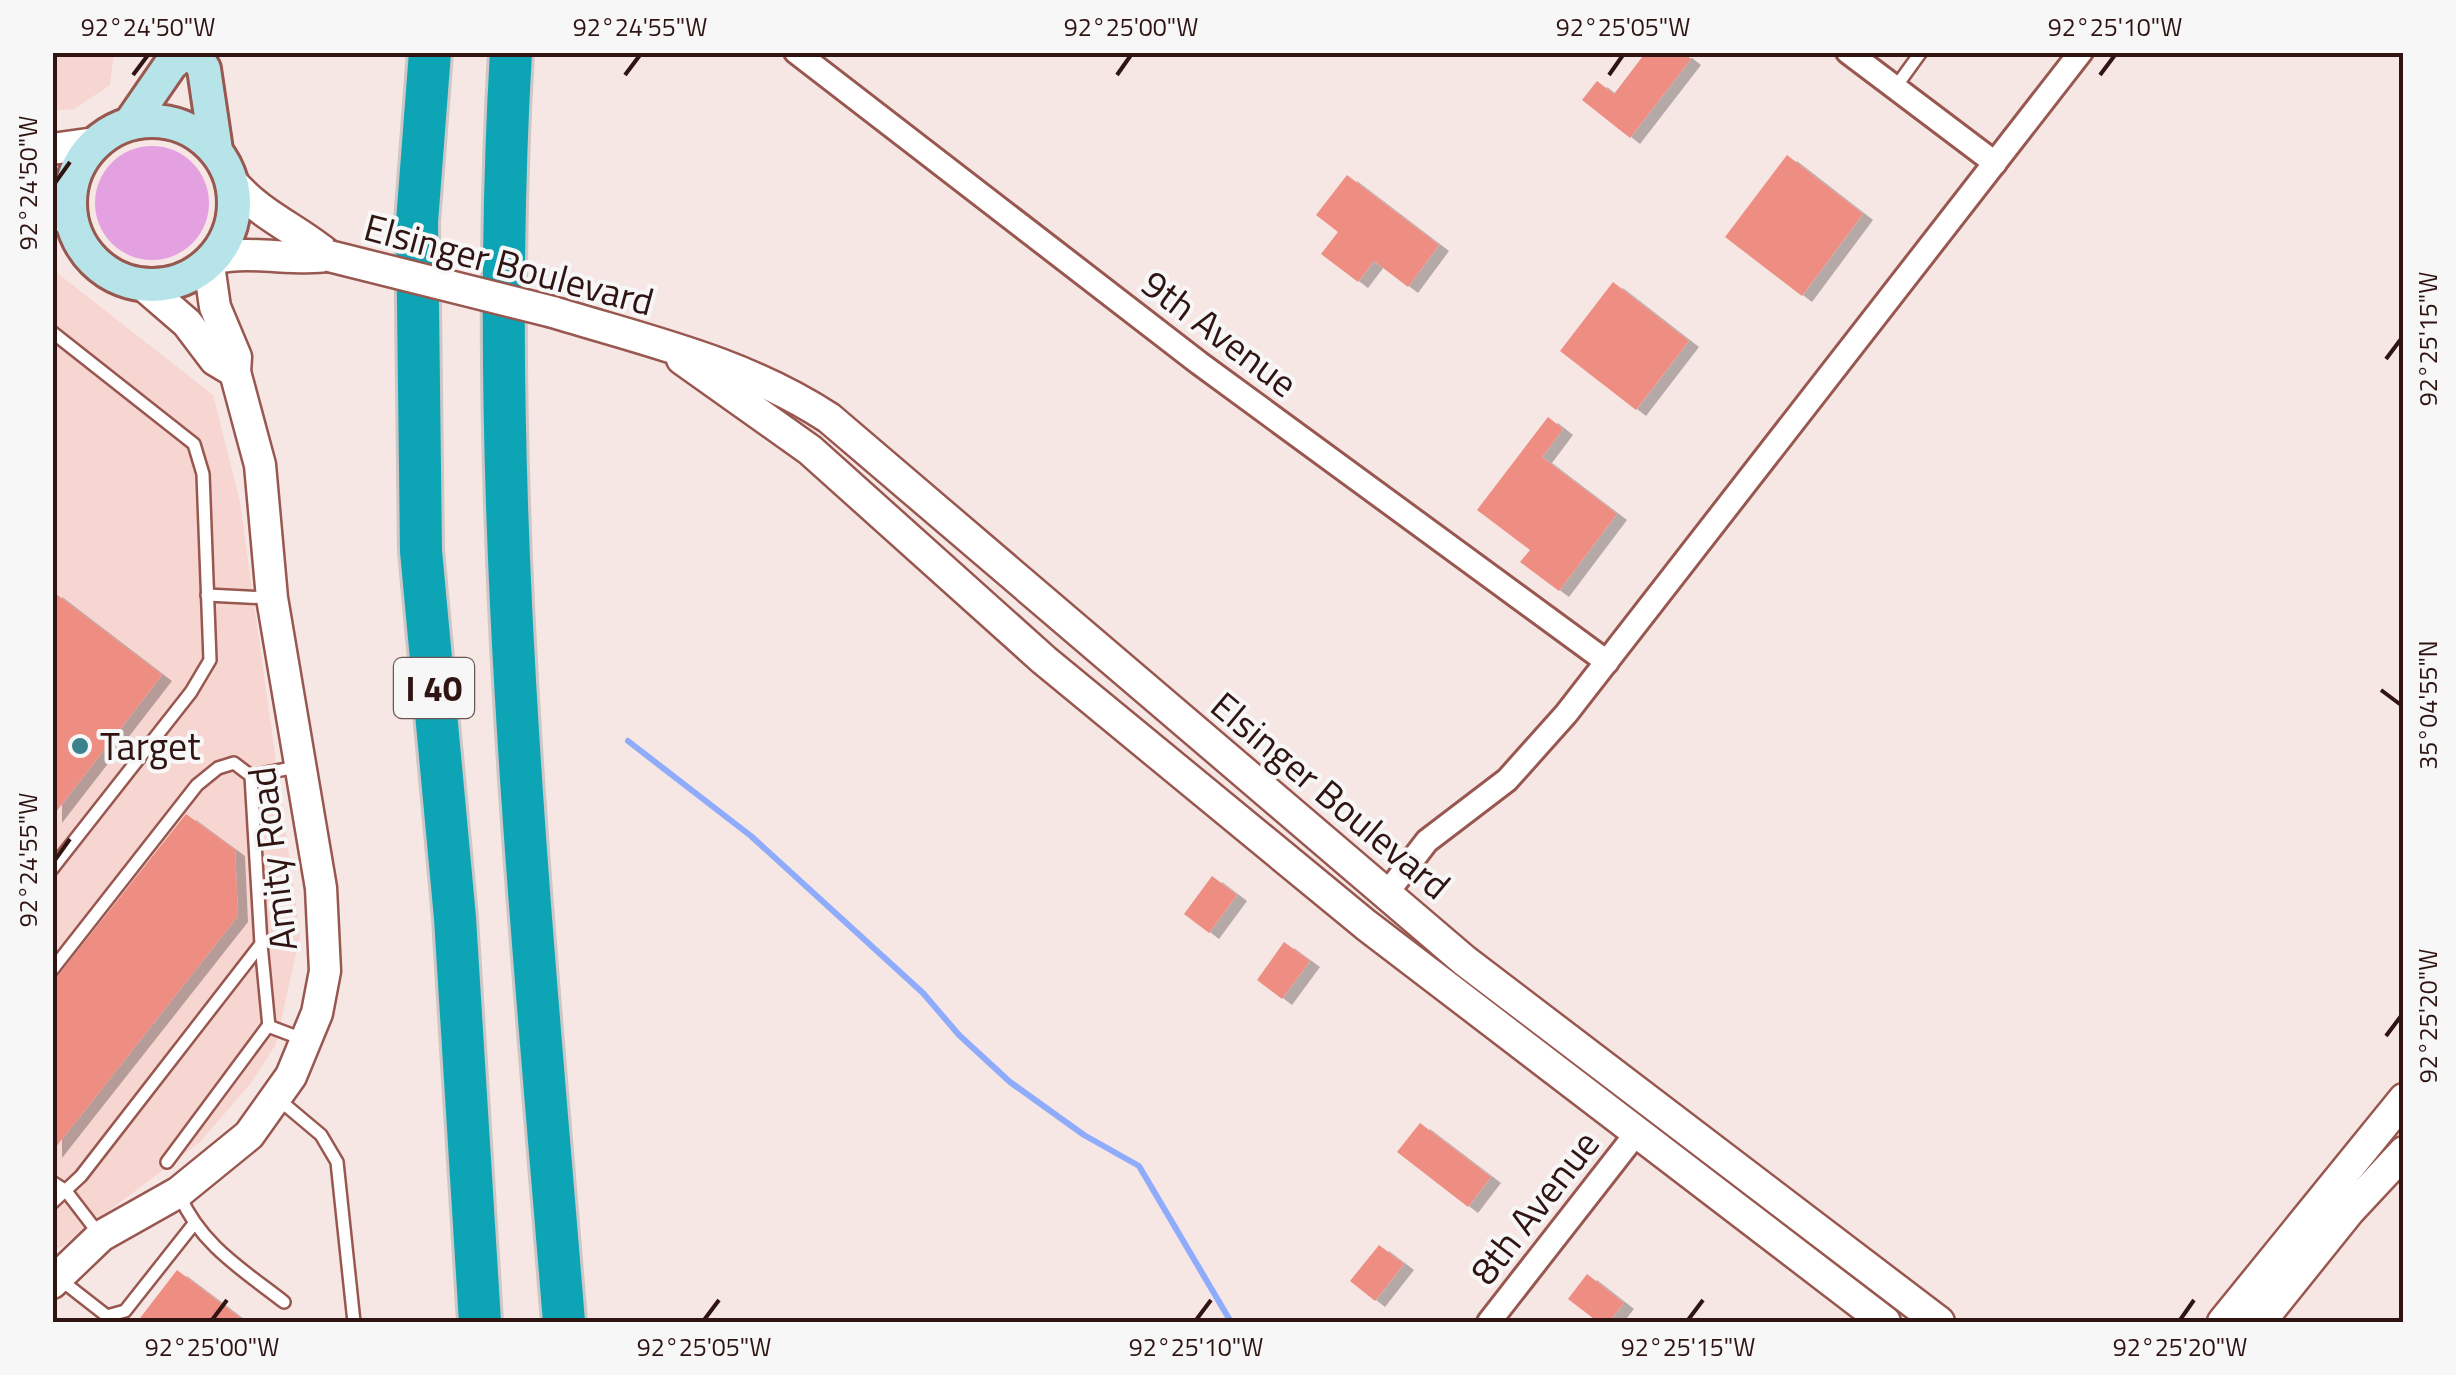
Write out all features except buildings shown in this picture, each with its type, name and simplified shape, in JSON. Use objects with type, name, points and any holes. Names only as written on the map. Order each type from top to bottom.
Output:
[{"type":"highway","name":"I 40","points":[[430,52],[417,222],[421,551],[455,918],[480,1322]]},
{"type":"highway","name":"I 40","points":[[511,52],[501,219],[503,459],[564,1322]]},
{"type":"main road","points":[[185,52],[171,64],[131,122],[95,143],[75,172],[62,215],[90,256],[106,271],[143,285],[174,282],[212,262],[234,212],[232,180],[216,150],[204,69],[194,52]]},
{"type":"main road","points":[[131,122],[170,122],[188,128],[216,150]]},
{"type":"street","name":"9th Avenue","points":[[796,52],[1199,363],[1607,662]]},
{"type":"street","points":[[1848,52],[1995,163]]},
{"type":"street","points":[[1366,925],[1427,842],[1507,780],[1607,662],[2082,52]]},
{"type":"street","points":[[52,150],[95,143]]},
{"type":"street","name":"Elsinger Boulevard","points":[[232,180],[260,212],[306,237],[329,256]]},
{"type":"street","name":"Elsinger Boulevard","points":[[212,262],[242,255],[297,260],[329,256],[554,312],[667,350],[707,356],[746,371],[830,418],[1465,961],[1939,1322]]},
{"type":"street","name":"Amity Road","points":[[55,1280],[100,1236],[179,1192],[249,1135],[277,1098],[309,1041],[324,971],[325,922],[303,766],[272,598],[260,465],[235,372],[236,357],[214,307],[212,262]]},
{"type":"street","points":[[143,285],[186,323],[215,360],[235,372]]},
{"type":"street","name":"Elsinger Boulevard","points":[[667,350],[810,450],[1044,660],[1366,925],[1635,1135],[1885,1322]]},
{"type":"street","points":[[1044,660],[1087,663],[1178,736],[1220,755]]},
{"type":"street","points":[[2223,1322],[2404,1100]]},
{"type":"street","name":"8th Avenue","points":[[1489,1322],[1635,1135]]},
{"type":"street","points":[[2260,1322],[2349,1211],[2404,1152]]},
{"type":"lane","points":[[1896,88],[1921,52]]},
{"type":"lane","points":[[52,332],[194,444],[203,474],[210,660],[191,692],[52,869]]},
{"type":"lane","points":[[207,595],[272,598]]},
{"type":"lane","points":[[52,970],[197,785],[218,768],[234,763],[251,776],[303,766]]},
{"type":"lane","points":[[167,1162],[270,1027],[251,776]]},
{"type":"lane","points":[[52,1203],[66,1191],[261,944]]},
{"type":"lane","points":[[270,1027],[309,1041]]},
{"type":"lane","points":[[277,1098],[321,1135],[337,1162],[354,1322]]},
{"type":"lane","points":[[52,1182],[66,1191],[100,1236]]},
{"type":"lane","points":[[179,1192],[192,1225],[211,1246],[284,1302]]},
{"type":"lane","points":[[55,1280],[107,1316],[124,1311],[192,1225]]},
{"type":"shaded area","points":[[52,53],[114,53],[110,85],[74,109],[53,111]]},
{"type":"shaded area","points":[[152,146],[174,150],[192,163],[205,181],[209,203],[205,225],[192,243],[174,256],[152,260],[130,256],[112,243],[99,225],[95,203],[99,181],[112,163],[130,150]]},
{"type":"shaded area","points":[[52,269],[213,395],[240,502],[300,935],[276,1044],[251,1083],[200,1142],[53,1253]]},
{"type":"waterway","points":[[628,741],[751,836],[923,993],[959,1035],[1010,1082],[1084,1135],[1139,1166],[1231,1322]]},
{"type":"place","name":"Target","points":[[80,746]]}]
